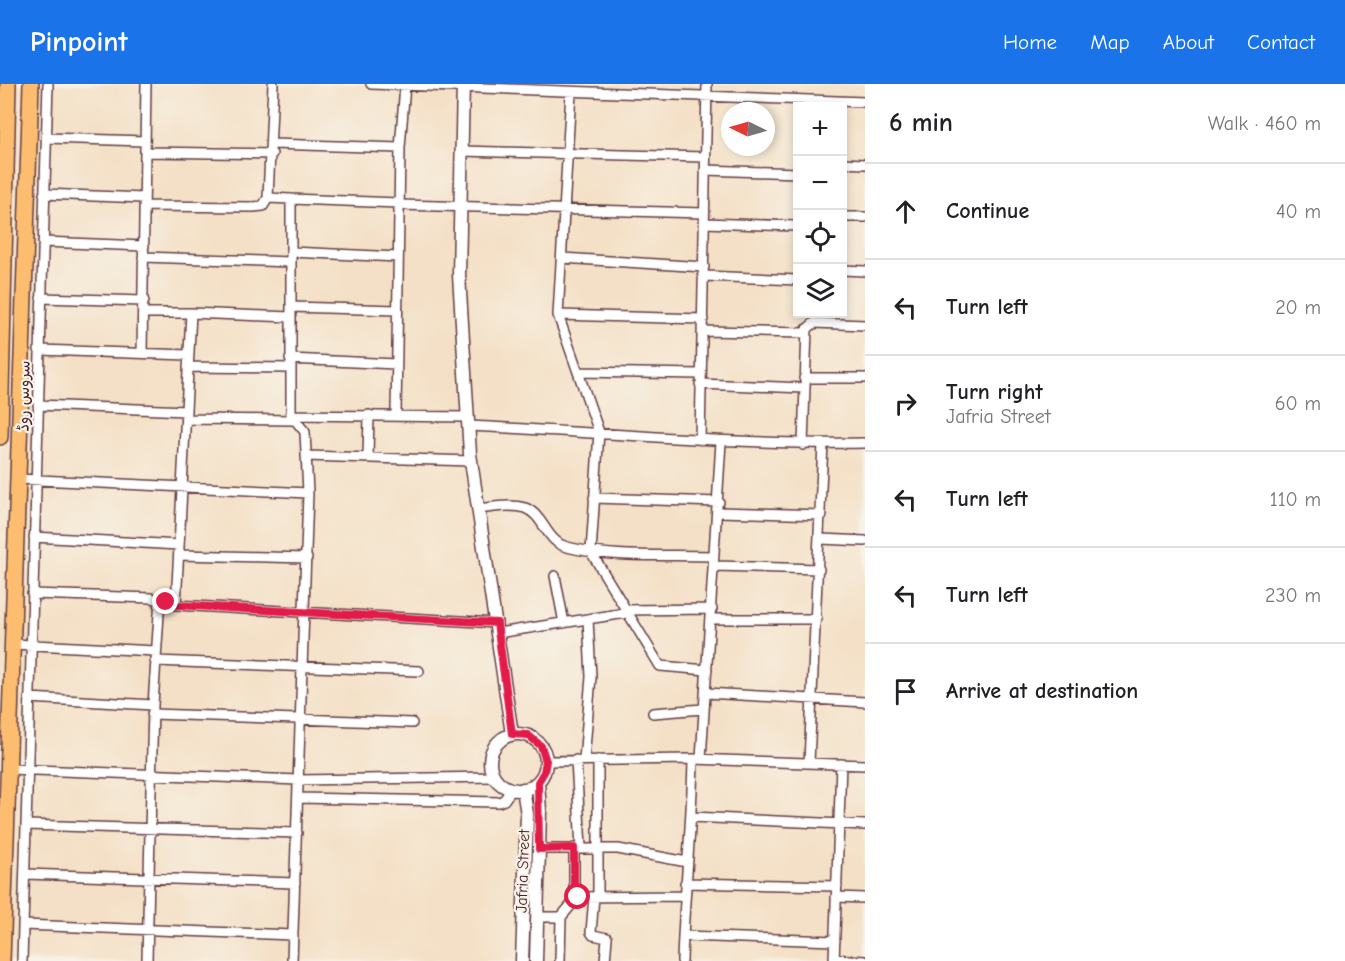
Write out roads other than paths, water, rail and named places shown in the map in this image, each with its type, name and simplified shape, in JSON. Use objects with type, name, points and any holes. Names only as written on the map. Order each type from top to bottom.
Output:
[{"type":"main road","points":[[0,437],[8,84]]},
{"type":"main road","points":[[2,961],[31,84]]},
{"type":"main road","points":[[5,191],[27,198]]},
{"type":"street","name":"سروس روڈ","points":[[22,961],[48,84]]},
{"type":"street","points":[[142,353],[146,84]]},
{"type":"street","points":[[44,194],[144,202],[263,206],[268,198],[272,154],[273,84]]},
{"type":"street","points":[[371,84],[707,96],[803,102]]},
{"type":"street","points":[[700,440],[707,84]]},
{"type":"street","points":[[396,416],[400,148],[405,86]]},
{"type":"street","points":[[463,86],[459,275],[468,422],[471,460],[512,734]]},
{"type":"street","points":[[571,92],[558,315],[599,432],[591,552],[660,666],[708,669]]},
{"type":"street","points":[[847,103],[865,102]]},
{"type":"street","points":[[46,138],[145,141]]},
{"type":"street","points":[[272,144],[400,148]]},
{"type":"street","points":[[461,151],[705,157]]},
{"type":"street","points":[[145,152],[272,154]]},
{"type":"street","points":[[847,164],[865,164]]},
{"type":"street","points":[[705,170],[793,173]]},
{"type":"street","points":[[268,198],[704,218],[793,226]]},
{"type":"street","points":[[291,199],[292,417],[305,432],[308,493],[292,961]]},
{"type":"street","points":[[847,217],[865,217]]},
{"type":"street","points":[[43,242],[144,246]]},
{"type":"street","points":[[143,257],[398,257]]},
{"type":"street","points":[[562,258],[793,280]]},
{"type":"street","points":[[847,270],[865,271]]},
{"type":"street","points":[[41,298],[144,301]]},
{"type":"street","points":[[144,313],[397,310]]},
{"type":"street","points":[[176,605],[191,314]]},
{"type":"street","points":[[558,315],[703,319]]},
{"type":"street","points":[[825,318],[825,324]]},
{"type":"street","points":[[803,445],[805,333],[814,323],[865,325]]},
{"type":"street","points":[[703,331],[805,333]]},
{"type":"street","points":[[39,351],[189,355]]},
{"type":"street","points":[[188,367],[396,364]]},
{"type":"street","points":[[578,372],[804,383],[865,378]]},
{"type":"street","points":[[38,405],[186,415],[396,416],[721,442],[803,445],[865,443]]},
{"type":"street","points":[[368,458],[369,415]]},
{"type":"street","points":[[682,961],[685,883],[708,669],[714,556],[719,512],[721,442]]},
{"type":"street","points":[[809,763],[821,539],[823,443]]},
{"type":"street","points":[[306,456],[471,460]]},
{"type":"street","points":[[18,479],[308,493]]},
{"type":"street","points":[[594,498],[719,501]]},
{"type":"street","points":[[479,508],[524,508],[535,513],[551,537],[564,547],[591,552],[714,556]]},
{"type":"street","points":[[719,512],[822,515]]},
{"type":"street","points":[[33,537],[179,550],[307,558]]},
{"type":"street","points":[[821,539],[865,541]]},
{"type":"street","points":[[715,566],[819,569]]},
{"type":"street","points":[[555,576],[564,622]]},
{"type":"street","points":[[32,594],[160,599],[176,605],[305,612],[497,628],[588,619],[626,611],[712,609]]},
{"type":"street","points":[[147,961],[152,709],[160,599]]},
{"type":"street","points":[[560,961],[561,917],[574,900],[580,760],[591,677],[588,619]]},
{"type":"street","points":[[711,619],[817,619]]},
{"type":"street","points":[[13,644],[156,651]]},
{"type":"street","points":[[155,661],[419,671]]},
{"type":"street","points":[[706,693],[865,702]]},
{"type":"street","points":[[29,698],[301,719],[412,723]]},
{"type":"street","points":[[653,713],[703,709]]},
{"type":"street","points":[[298,798],[499,802],[518,789],[538,782],[544,772],[546,761],[541,746],[528,735],[512,734],[500,740],[492,751],[490,764],[494,777],[501,785],[518,789]]},
{"type":"street","points":[[546,761],[697,759],[865,765]]},
{"type":"street","points":[[598,760],[599,848],[591,932],[593,935],[607,938],[605,961]]},
{"type":"street","points":[[840,764],[834,960],[865,961]]},
{"type":"street","points":[[9,769],[299,780],[494,777]]},
{"type":"street","name":"Jafria Street","points":[[536,961],[538,782]]},
{"type":"street","name":"Jafria Street","points":[[518,789],[527,814],[522,961]]},
{"type":"street","points":[[692,817],[865,825]]},
{"type":"street","points":[[26,825],[297,833]]},
{"type":"street","points":[[539,849],[599,848],[687,862]]},
{"type":"street","points":[[25,874],[295,883]]},
{"type":"street","points":[[685,883],[837,886]]},
{"type":"street","points":[[525,889],[538,889]]},
{"type":"street","points":[[574,900],[596,897],[684,896]]},
{"type":"street","points":[[836,897],[865,898]]},
{"type":"street","points":[[537,917],[561,917]]},
{"type":"street","points":[[23,925],[292,936]]},
{"type":"street","points":[[683,936],[835,941]]}]
